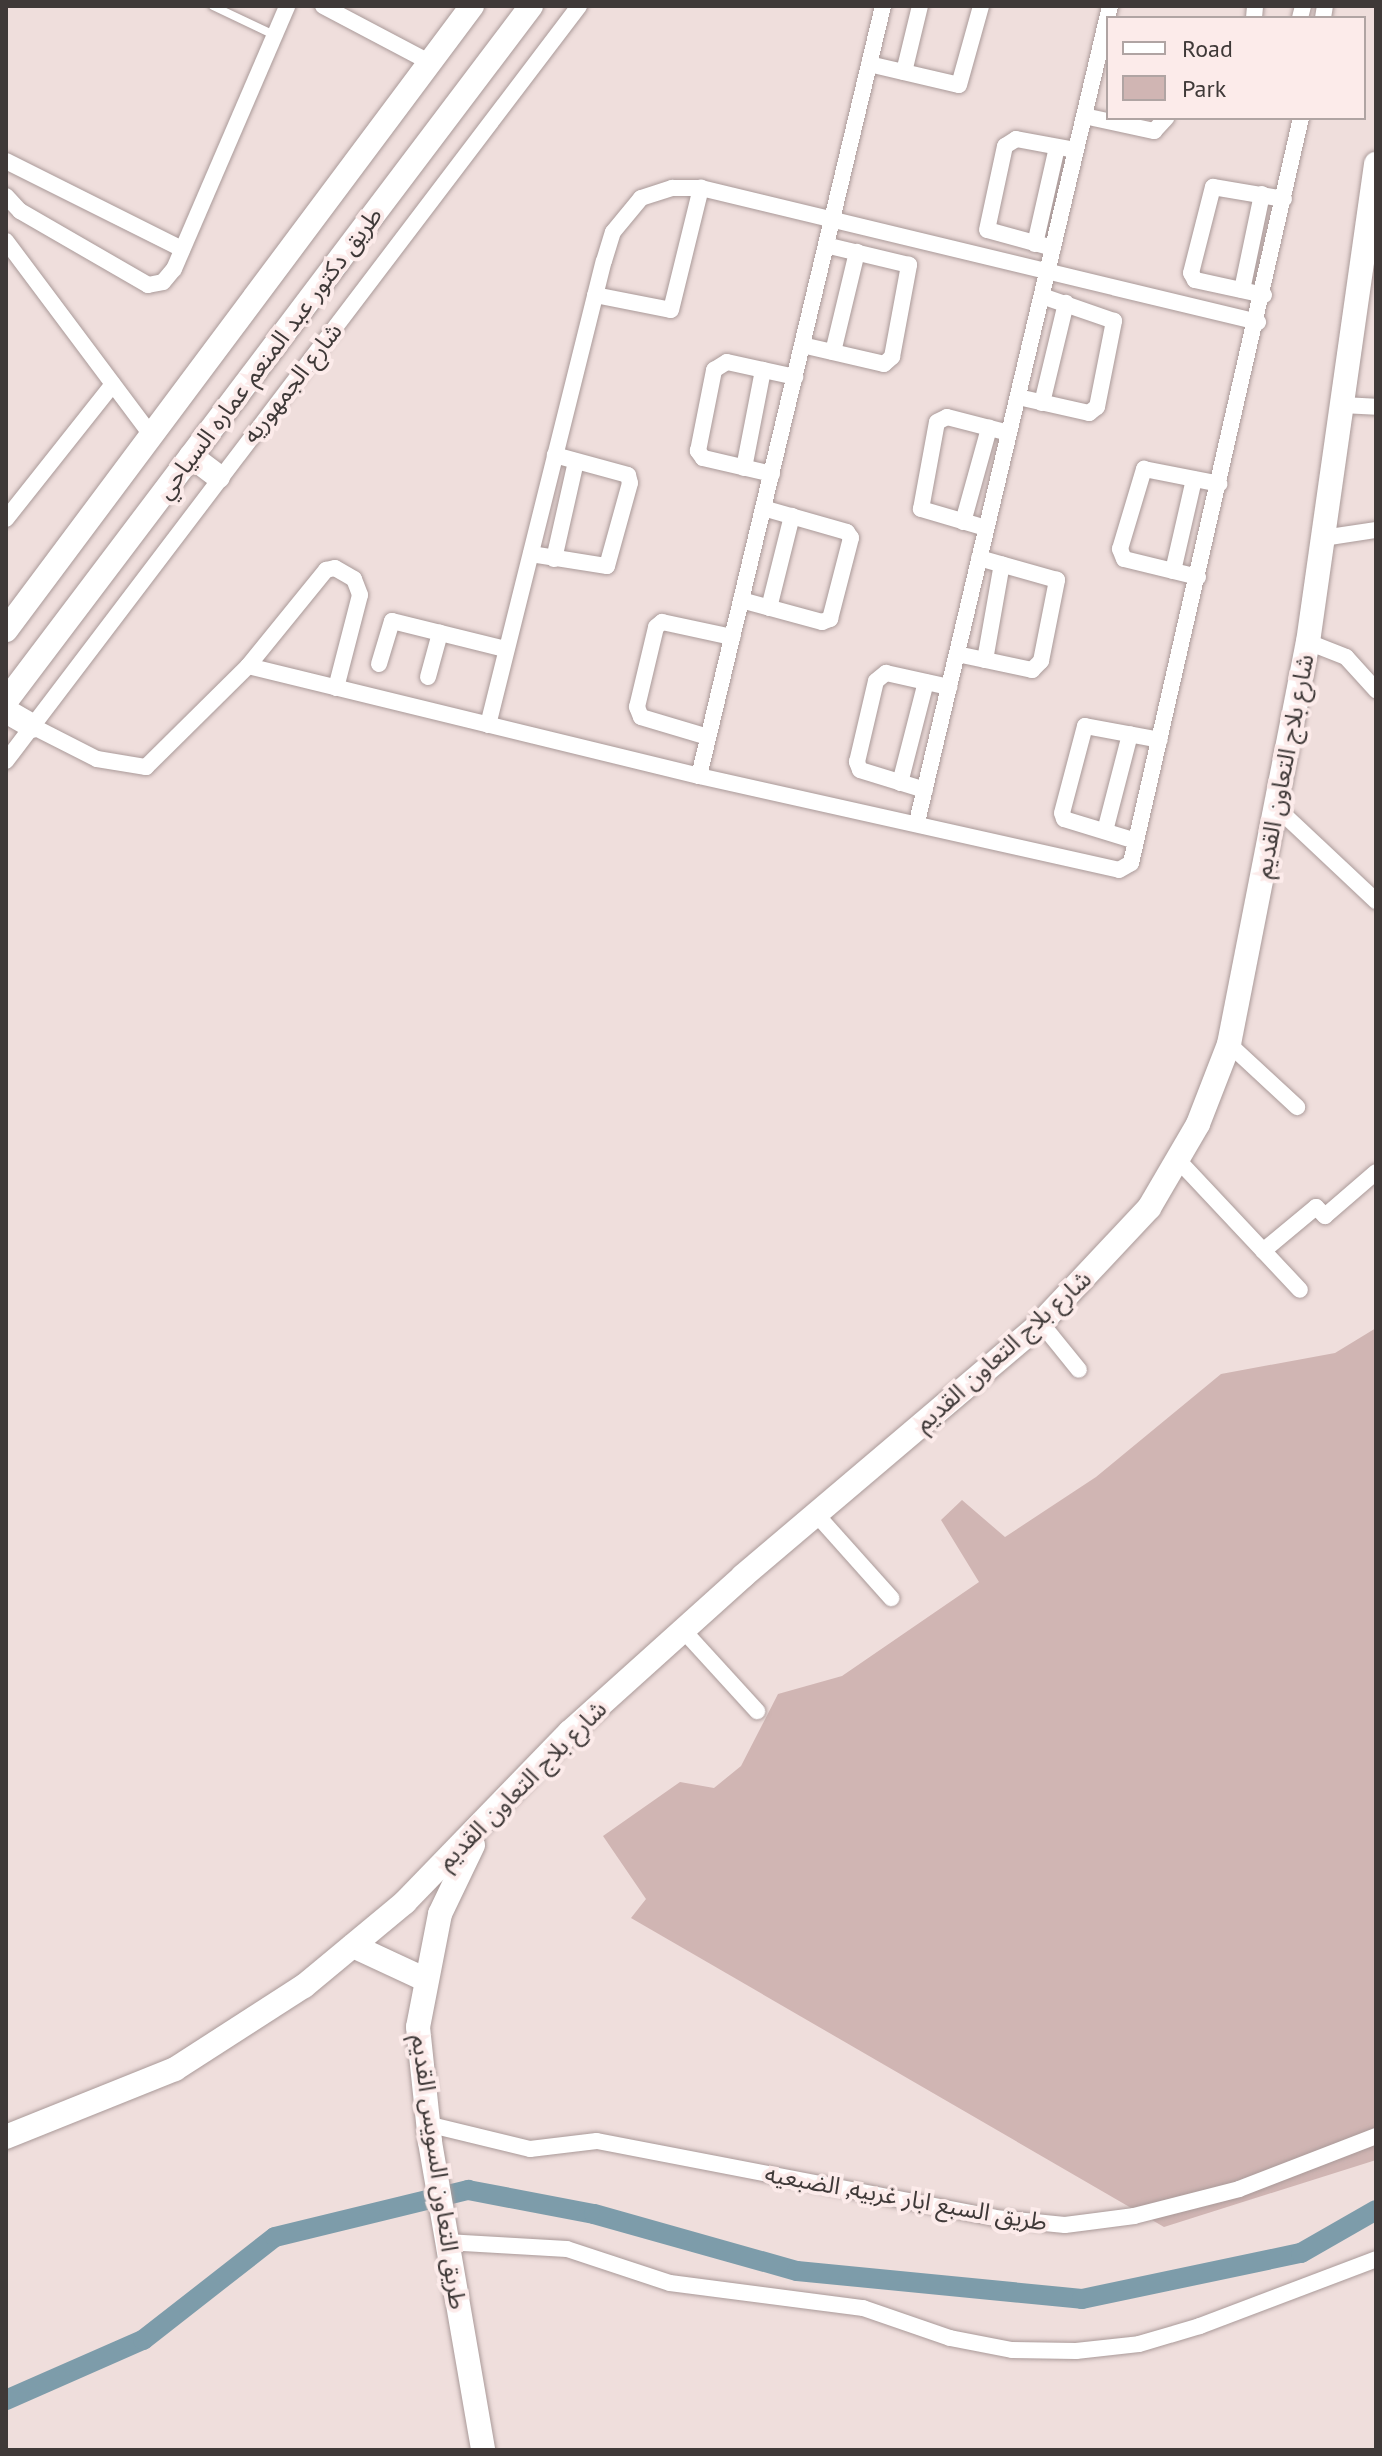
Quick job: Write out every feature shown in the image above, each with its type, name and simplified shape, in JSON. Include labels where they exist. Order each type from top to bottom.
[{"type":"street","points":[[6,196],[20,211],[148,285],[169,276],[287,6]]},
{"type":"street","points":[[323,6],[429,62]]},
{"type":"street","name":"طريق دكتور عبد المنعم عماره السياحي","points":[[6,630],[472,6]]},
{"type":"street","name":"طريق دكتور عبد المنعم عماره السياحي","points":[[6,701],[531,6]]},
{"type":"street","name":"شارع الجمهوريه","points":[[6,761],[218,476],[579,6]]},
{"type":"street","points":[[699,776],[883,6]]},
{"type":"street","points":[[904,72],[920,6]]},
{"type":"street","points":[[869,64],[953,86],[962,83],[981,6]]},
{"type":"street","points":[[917,822],[1106,24]]},
{"type":"street","points":[[1084,116],[1106,119]]},
{"type":"street","points":[[1111,120],[1154,131],[1164,120]]},
{"type":"street","points":[[248,666],[699,776],[917,822],[1119,870],[1131,863],[1258,322],[1301,120]]},
{"type":"street","points":[[1053,248],[987,230],[993,198],[1010,141],[1076,150]]},
{"type":"street","points":[[1035,244],[1057,147]]},
{"type":"street","points":[[6,161],[182,249]]},
{"type":"street","name":"شارع بلاج التعاون القديم","points":[[6,2137],[128,2090],[220,2045],[353,1946],[495,1813],[570,1732],[816,1514],[1041,1323],[1116,1248],[1178,1160],[1229,1044],[1277,808],[1308,642],[1376,164]]},
{"type":"street","points":[[1264,295],[1195,280],[1191,273],[1213,187],[1284,199]]},
{"type":"street","points":[[488,725],[613,232],[624,214],[641,198],[672,188],[701,188],[1258,322]]},
{"type":"street","points":[[595,295],[671,310],[701,188]]},
{"type":"street","points":[[1242,290],[1262,194]]},
{"type":"street","points":[[6,241],[151,435]]},
{"type":"street","points":[[802,345],[884,364],[892,357],[911,272],[903,262],[826,245]]},
{"type":"street","points":[[833,352],[857,252]]},
{"type":"street","points":[[1018,397],[1089,413],[1097,407],[1114,321],[1042,296]]},
{"type":"street","points":[[1042,403],[1066,303]]},
{"type":"street","points":[[772,474],[703,458],[698,442],[718,364],[795,377]]},
{"type":"street","points":[[744,468],[763,370]]},
{"type":"street","points":[[6,519],[113,384]]},
{"type":"street","points":[[1342,405],[1376,407]]},
{"type":"street","points":[[986,528],[921,509],[937,422],[947,417],[1009,433]]},
{"type":"street","points":[[963,522],[989,428]]},
{"type":"street","points":[[531,554],[607,566],[630,483],[628,475],[555,455]]},
{"type":"street","points":[[191,456],[218,476]]},
{"type":"street","points":[[554,559],[576,461]]},
{"type":"street","points":[[1198,577],[1124,559],[1120,549],[1144,469],[1220,484]]},
{"type":"street","points":[[1173,571],[1194,479]]},
{"type":"street","points":[[741,600],[822,622],[832,616],[850,535],[763,508]]},
{"type":"street","points":[[769,608],[792,516]]},
{"type":"street","points":[[1323,538],[1376,530]]},
{"type":"street","points":[[957,654],[1032,670],[1038,666],[1058,585],[1053,577],[979,558]]},
{"type":"street","points":[[985,660],[1002,564]]},
{"type":"street","points":[[6,711],[97,759],[146,767],[248,666],[326,570],[335,568],[354,579],[360,595],[336,688]]},
{"type":"street","points":[[708,737],[641,717],[637,707],[656,627],[662,622],[732,637]]},
{"type":"street","points":[[379,664],[388,623],[505,649]]},
{"type":"street","points":[[428,677],[440,633]]},
{"type":"street","points":[[1308,642],[1346,657],[1375,688]]},
{"type":"street","points":[[925,790],[868,775],[857,762],[876,681],[886,673],[949,687]]},
{"type":"street","points":[[900,783],[926,682]]},
{"type":"street","points":[[1136,841],[1063,818],[1083,728],[1160,740]]},
{"type":"street","points":[[1105,831],[1130,734]]},
{"type":"street","points":[[1277,808],[1376,901]]},
{"type":"street","points":[[1229,1044],[1297,1107]]},
{"type":"street","points":[[1178,1160],[1300,1290]]},
{"type":"street","points":[[1263,1251],[1316,1207],[1325,1216],[1376,1172]]},
{"type":"street","points":[[1041,1323],[1079,1370]]},
{"type":"street","points":[[816,1514],[891,1598]]},
{"type":"street","points":[[683,1630],[757,1711]]},
{"type":"street","name":"طريق التعاون السويس القديم","points":[[483,2450],[429,2133],[418,2027],[424,1979],[455,1879],[495,1813]]},
{"type":"street","points":[[353,1946],[424,1979]]},
{"type":"street","name":"طريق السبع ابار غربيه, الضبعيه","points":[[429,2133],[530,2149],[597,2141],[995,2218],[1065,2225],[1134,2216],[1239,2189],[1376,2136]]},
{"type":"street","points":[[446,2241],[567,2249],[670,2283],[863,2308],[950,2338],[1012,2350],[1076,2351],[1139,2344],[1200,2326],[1376,2259]]},
{"type":"lane","points":[[213,6],[275,35]]},
{"type":"green space","points":[[1376,1328],[1376,2160],[1164,2227],[631,1918],[646,1899],[603,1836],[680,1782],[714,1788],[741,1766],[778,1694],[842,1676],[979,1582],[941,1520],[962,1500],[1005,1537],[1096,1477],[1221,1374],[1335,1353]]},
{"type":"waterway","points":[[6,2400],[143,2340],[275,2237],[468,2190],[594,2214],[797,2271],[1082,2299],[1301,2253],[1376,2210]]}]
